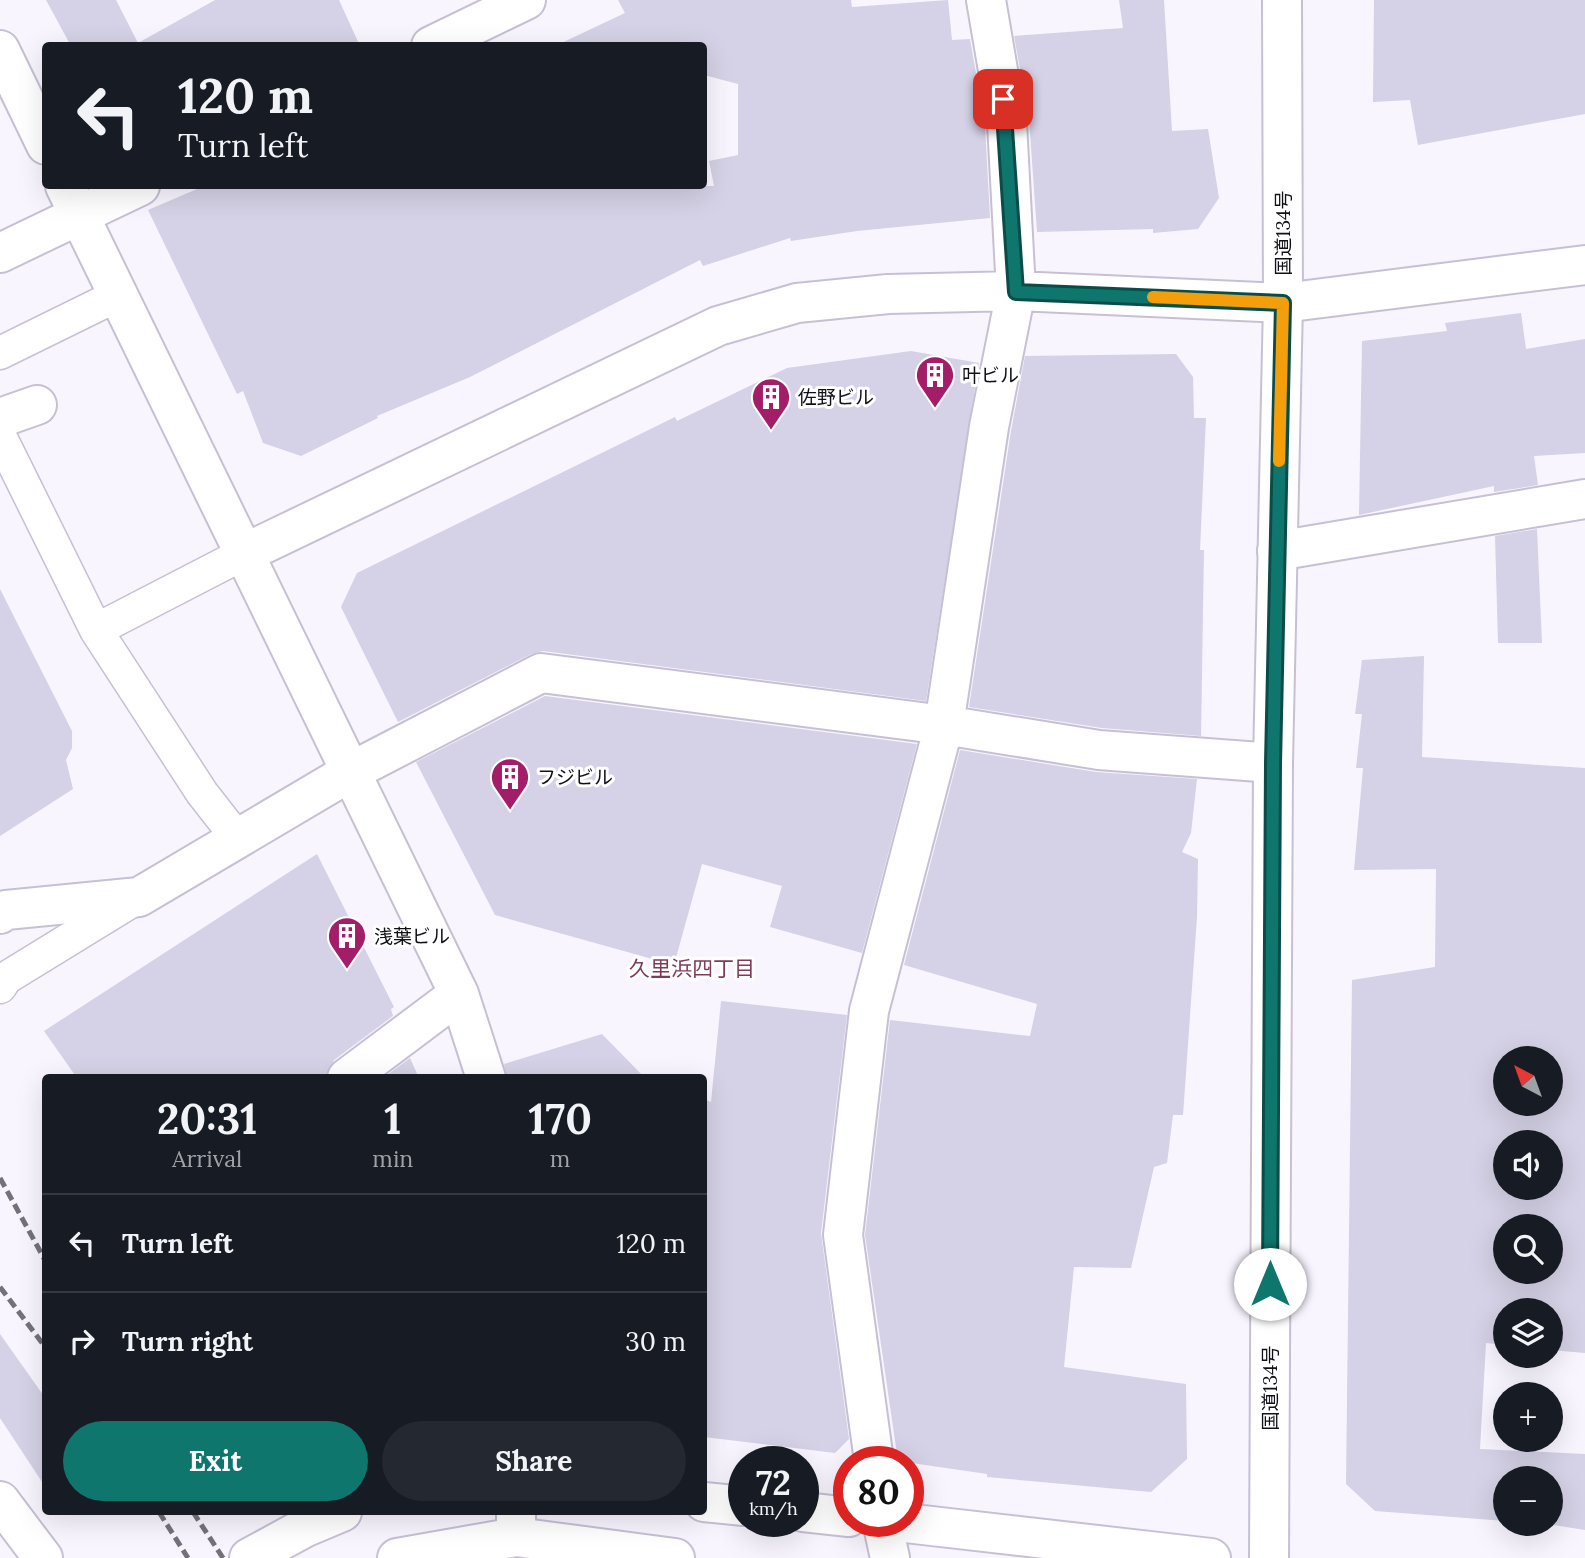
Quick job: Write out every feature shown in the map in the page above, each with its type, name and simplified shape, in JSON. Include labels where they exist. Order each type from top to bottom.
[{"type":"main road","points":[[439,42],[526,0]]},
{"type":"main road","points":[[872,1446],[842,1235],[869,1011],[944,725],[989,427],[1016,292],[1007,123],[986,0]]},
{"type":"main road","name":"国道134号","points":[[1269,1558],[1273,763],[1283,303],[1282,0]]},
{"type":"main road","points":[[0,50],[42,137]]},
{"type":"main road","points":[[0,253],[72,200],[126,189]]},
{"type":"main road","points":[[72,200],[459,994],[485,1074]]},
{"type":"main road","points":[[245,553],[718,326],[797,303],[888,294],[1016,292],[1283,303],[1585,265]]},
{"type":"main road","points":[[0,418],[37,405]]},
{"type":"main road","points":[[1277,551],[1585,499]]},
{"type":"main road","points":[[0,914],[6,910],[139,897],[352,771],[541,673],[944,725],[1099,750],[1273,763]]},
{"type":"main road","points":[[352,1074],[459,994]]},
{"type":"main road","points":[[0,1502],[43,1558]]},
{"type":"main road","points":[[707,1502],[728,1504]]},
{"type":"main road","points":[[249,1558],[336,1515]]},
{"type":"main road","points":[[397,1558],[516,1525],[675,1558]]},
{"type":"main road","points":[[924,1525],[1211,1558]]},
{"type":"main road","points":[[885,1537],[890,1558]]},
{"type":"lane","points":[[0,353],[118,295]]},
{"type":"lane","points":[[0,436],[96,631],[202,793],[238,839]]},
{"type":"lane","points":[[96,631],[245,553]]},
{"type":"lane","points":[[0,987],[6,978],[139,897]]},
{"type":"building","points":[[46,0],[116,0],[137,42],[69,42]]},
{"type":"building","points":[[215,0],[339,0],[358,42],[140,42]]},
{"type":"building","points":[[618,0],[851,0],[852,7],[948,0],[952,40],[970,39],[985,125],[990,218],[857,231],[791,241],[790,238],[703,266],[700,260],[470,377],[377,416],[378,418],[301,456],[263,443],[243,391],[237,394],[148,210],[197,189],[707,189],[707,186],[714,186],[709,161],[738,155],[738,84],[707,76],[707,42],[563,42],[625,13]]},
{"type":"building","points":[[1119,0],[1164,0],[1172,131],[1208,129],[1219,198],[1198,229],[1153,233],[1153,229],[1037,232],[1029,119],[1014,36],[1123,28]]},
{"type":"building","points":[[1374,0],[1585,0],[1585,114],[1418,145],[1410,100],[1373,102]]},
{"type":"building","points":[[1521,313],[1526,349],[1585,339],[1585,453],[1534,456],[1538,485],[1494,492],[1494,486],[1359,515],[1362,341],[1447,331],[1445,323]]},
{"type":"building","points":[[911,351],[979,363],[926,701],[543,651],[531,654],[398,722],[341,607],[357,573],[675,417],[677,421],[787,368]]},
{"type":"building","points":[[1176,354],[1193,377],[1194,418],[1206,418],[1200,550],[1204,550],[1201,736],[1102,728],[969,707],[1025,356]]},
{"type":"building","points":[[1537,529],[1542,643],[1498,643],[1495,536]]},
{"type":"building","points":[[0,589],[72,731],[72,748],[66,760],[73,789],[0,836]]},
{"type":"building","points":[[1424,656],[1422,757],[1585,768],[1585,1353],[1563,1351],[1563,1298],[1493,1298],[1493,1344],[1486,1343],[1480,1449],[1493,1450],[1493,1452],[1585,1454],[1585,1530],[1563,1527],[1563,1466],[1493,1466],[1493,1520],[1375,1511],[1346,1484],[1352,980],[1435,967],[1436,869],[1354,870],[1363,768],[1356,768],[1362,714],[1355,714],[1362,660]]},
{"type":"building","points":[[545,696],[917,744],[862,953],[770,927],[782,886],[702,864],[674,965],[495,915],[416,762]]},
{"type":"building","points":[[960,750],[1096,772],[1197,779],[1191,833],[1182,852],[1198,859],[1197,917],[1183,1115],[1173,1115],[1167,1163],[1154,1167],[1131,1268],[1074,1267],[1064,1367],[1186,1384],[1187,1459],[1151,1492],[987,1477],[987,1474],[924,1465],[924,1446],[896,1446],[865,1235],[890,1020],[1030,1036],[1037,1004],[904,965]]},
{"type":"building","points":[[317,854],[394,1007],[391,1009],[393,1016],[334,1060],[328,1074],[74,1074],[44,1031]]},
{"type":"building","points":[[721,1001],[847,1015],[821,1233],[849,1439],[842,1446],[833,1446],[833,1453],[819,1451],[819,1446],[778,1446],[707,1437],[707,1100],[711,1102]]},
{"type":"building","points":[[602,1034],[641,1074],[506,1074],[504,1064]]},
{"type":"building","points":[[410,1058],[417,1074],[388,1074]]},
{"type":"building","points":[[0,1334],[42,1393],[42,1482],[0,1418]]},
{"type":"railway","points":[[0,1178],[42,1255]]},
{"type":"railway","points":[[0,1287],[42,1343]]},
{"type":"railway","points":[[161,1515],[188,1558]]},
{"type":"railway","points":[[195,1515],[223,1558]]},
{"type":"slow traffic","points":[[1153,297],[1283,303],[1279,461]]},
{"type":"place","name":"叶ビル","points":[[935,409]]},
{"type":"place","name":"佐野ビル","points":[[771,431]]},
{"type":"place","name":"フジビル","points":[[510,811]]},
{"type":"place","name":"浅葉ビル","points":[[347,970]]},
{"type":"district","name":"久里浜四丁目","points":[[692,968]]},
{"type":"route","points":[[1003,99],[1007,123],[1016,292],[1283,303],[1273,763],[1270,1284]]}]
